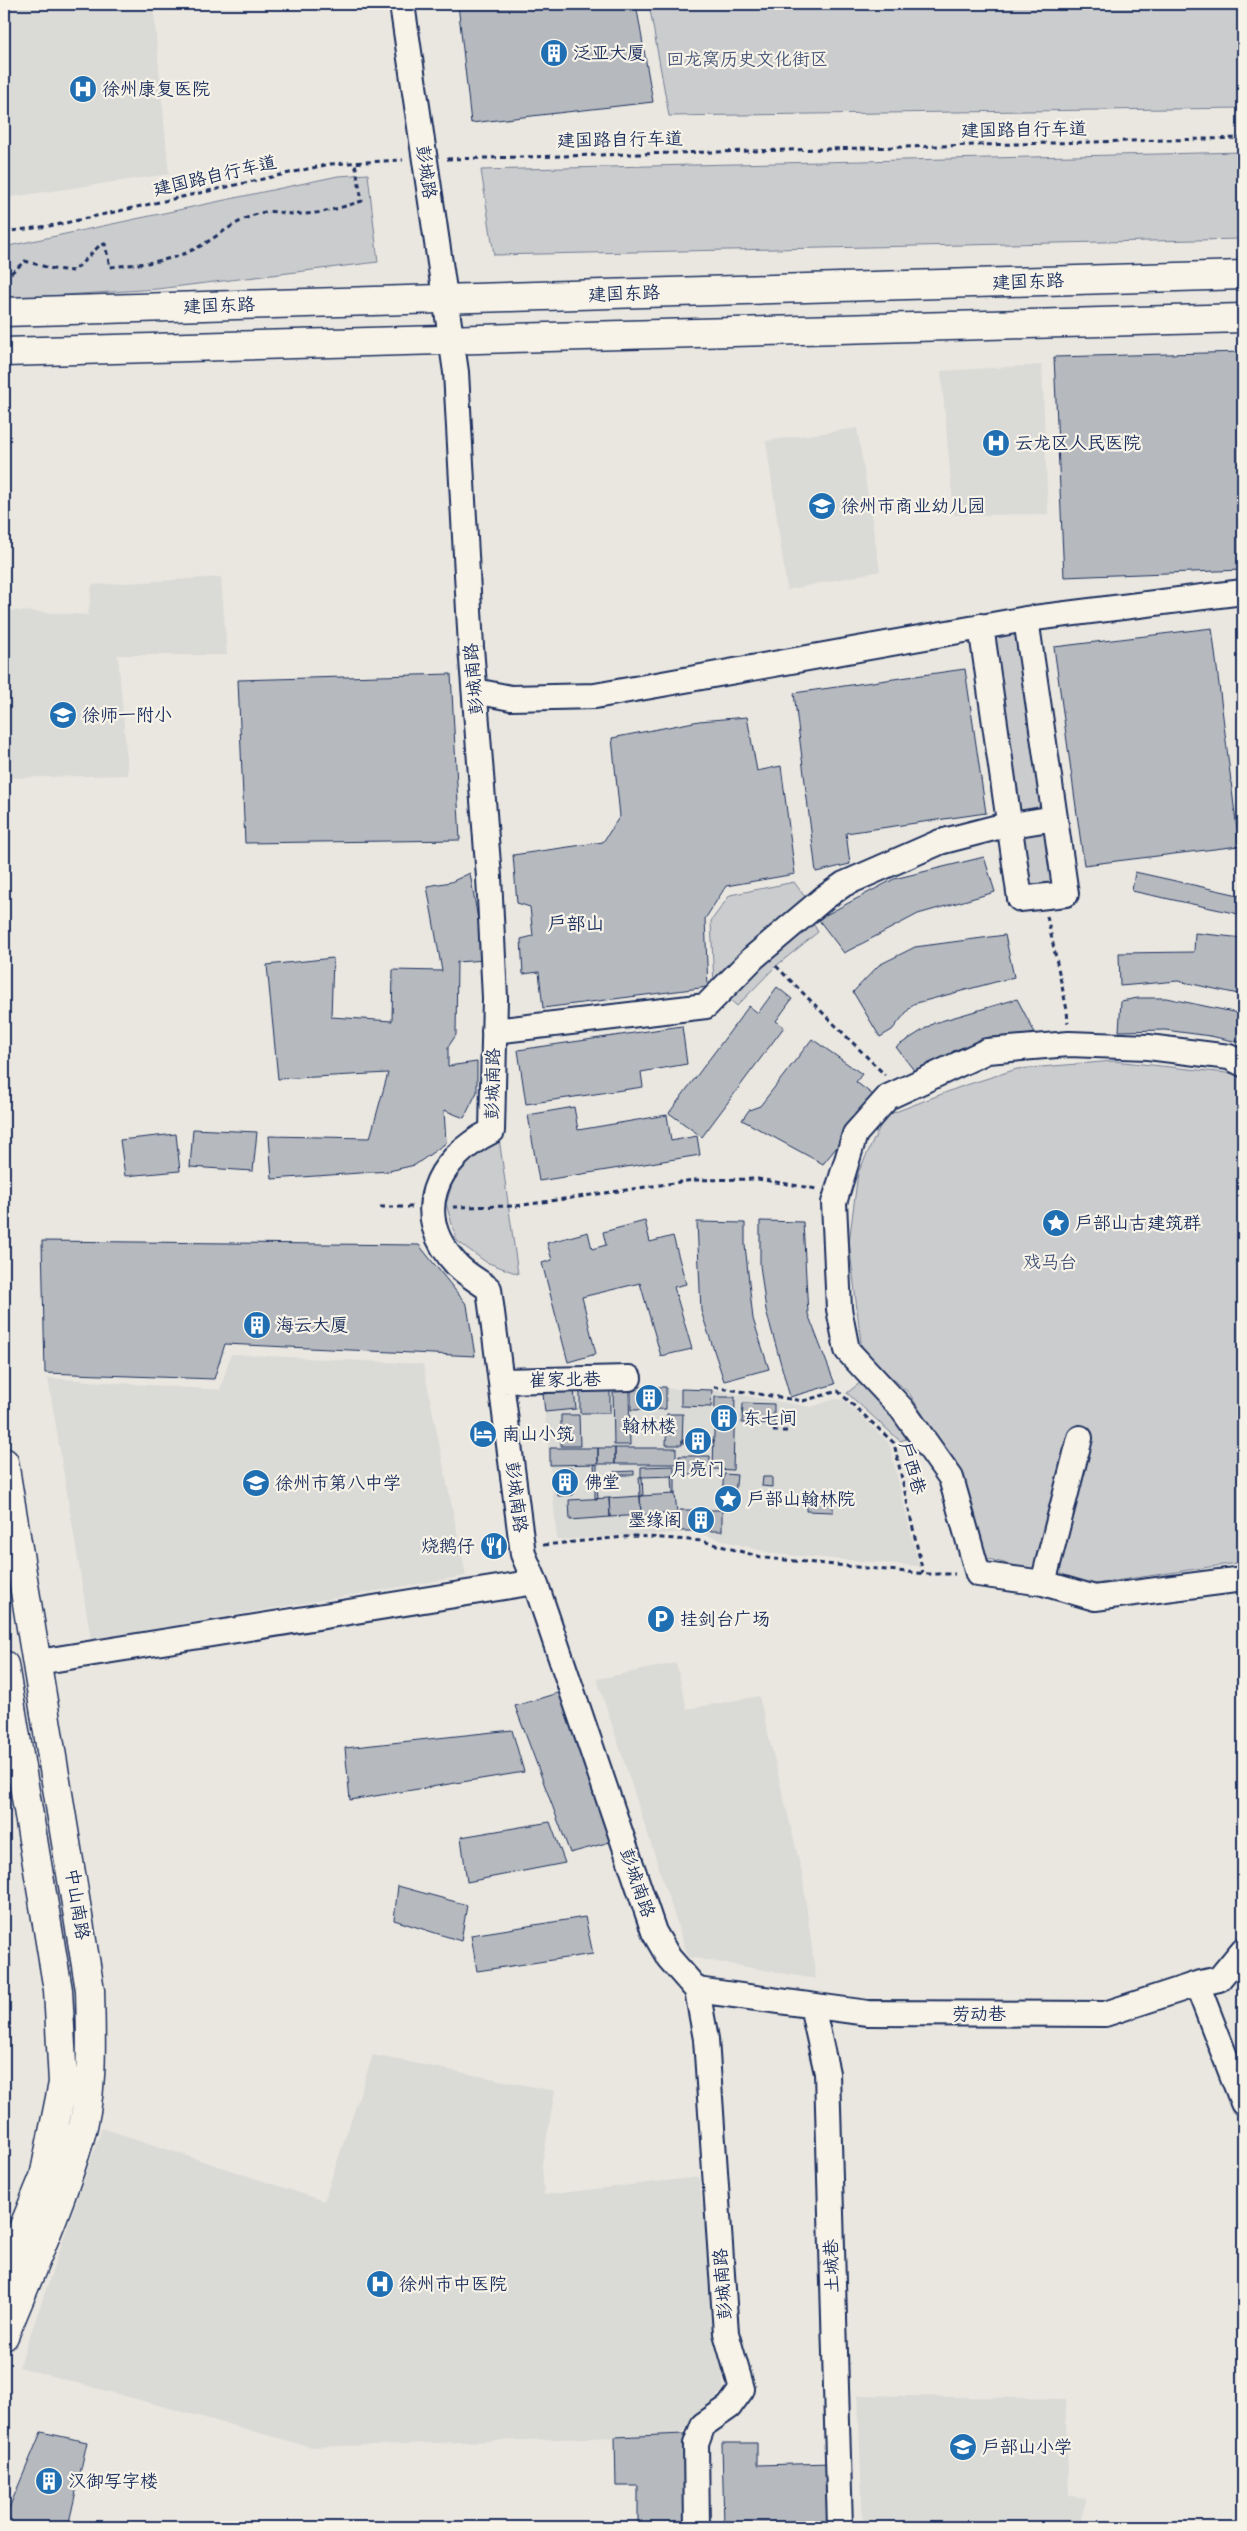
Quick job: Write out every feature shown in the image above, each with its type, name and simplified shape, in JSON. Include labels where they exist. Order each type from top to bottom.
[{"type":"main road","name":"建国东路","points":[[4,312],[1243,275]]},
{"type":"main road","points":[[4,352],[1243,318]]},
{"type":"main road","name":"中山南路","points":[[4,1462],[90,1990],[92,2066],[80,2140],[43,2240],[4,2336]]},
{"type":"main road","name":"中山南路","points":[[4,1665],[58,1990],[63,2083],[44,2177],[4,2275]]},
{"type":"street","name":"彭城路","points":[[402,4],[451,341]]},
{"type":"street","name":"彭城南路","points":[[451,341],[456,372],[475,691],[490,887],[494,1032],[492,1131],[474,1140],[452,1158],[434,1189],[432,1214],[437,1235],[458,1266],[489,1289],[523,1550],[654,1932],[668,1958],[697,1990],[706,2039],[726,2333],[742,2389],[729,2407],[703,2425],[696,2444],[697,2527]]},
{"type":"street","points":[[475,691],[511,698],[595,696],[1026,618],[1243,592]]},
{"type":"street","points":[[981,626],[1020,900],[1066,894],[1026,618]]},
{"type":"street","points":[[494,1032],[706,1006],[754,957],[824,898],[844,884],[940,842],[1009,825],[1055,818]]},
{"type":"street","points":[[1243,1064],[1229,1058],[1148,1047],[1069,1044],[987,1051],[888,1097],[856,1134],[834,1203],[839,1310],[847,1350],[902,1409],[951,1478],[978,1574],[1043,1583],[1095,1598],[1243,1579]]},
{"type":"street","name":"崔家北巷","points":[[501,1381],[629,1378]]},
{"type":"street","points":[[1043,1583],[1080,1438]]},
{"type":"street","points":[[38,1662],[535,1582]]},
{"type":"street","name":"劳动巷","points":[[697,1990],[868,2014],[1105,2014],[1197,1984],[1219,1980],[1243,1950]]},
{"type":"street","points":[[1197,1984],[1243,2103]]},
{"type":"street","name":"土城巷","points":[[812,2006],[826,2073],[840,2527]]},
{"type":"path","name":"建国路自行车道","points":[[4,232],[56,225],[330,164],[424,159],[1243,138]]},
{"type":"path","points":[[4,279],[25,261],[53,269],[74,271],[100,245],[105,244],[110,268],[162,261],[189,252],[238,221],[266,211],[296,214],[326,212],[362,201],[355,163]]},
{"type":"path","points":[[1052,942],[1067,1010]]},
{"type":"path","points":[[776,966],[901,1091]]},
{"type":"path","points":[[380,1207],[516,1206],[694,1180],[758,1179],[838,1192]]},
{"type":"path","name":"户西巷","points":[[714,1388],[803,1401],[838,1391],[894,1443],[923,1573]]},
{"type":"path","points":[[773,1431],[788,1431]]},
{"type":"path","points":[[523,1550],[635,1536],[702,1541],[765,1558],[923,1573],[978,1574]]},
{"type":"shaded area","name":"徐州康复医院","points":[[4,4],[153,4],[169,174],[4,198]]},
{"type":"shaded area","name":"云龙区人民医院","points":[[1042,365],[1048,514],[954,515],[941,371]]},
{"type":"shaded area","name":"徐州市商业幼儿园","points":[[857,428],[880,571],[787,590],[766,441]]},
{"type":"shaded area","name":"徐师一附小","points":[[221,577],[227,655],[118,655],[128,775],[4,778],[4,610],[88,615],[92,585]]},
{"type":"shaded area","name":"徐州市第八中学","points":[[231,1354],[423,1364],[466,1576],[91,1639],[48,1378],[220,1390]]},
{"type":"shaded area","name":"户部山翰林院","points":[[613,1387],[712,1390],[811,1407],[835,1399],[844,1400],[889,1443],[919,1566],[774,1554],[692,1532],[557,1540],[543,1394]]},
{"type":"shaded area","points":[[676,1663],[687,1709],[759,1696],[802,1873],[816,1979],[688,1957],[597,1679]]},
{"type":"shaded area","points":[[4,1910],[13,1970],[4,1971]]},
{"type":"shaded area","name":"徐州市中医院","points":[[373,2055],[555,2091],[542,2164],[544,2195],[699,2177],[724,2389],[680,2435],[311,2447],[19,2367],[102,2128],[324,2201]]},
{"type":"shaded area","name":"户部山小学","points":[[858,2395],[1065,2399],[1069,2495],[1085,2498],[1081,2527],[863,2527]]},
{"type":"green space","name":"回龙窝历史文化街区","points":[[649,4],[1243,4],[1243,108],[669,116]]},
{"type":"green space","points":[[1243,152],[1243,239],[494,255],[481,170]]},
{"type":"green space","points":[[368,174],[378,262],[157,289],[4,299],[4,247],[338,176]]},
{"type":"green space","points":[[1027,628],[1066,894],[1020,899],[982,633]]},
{"type":"green space","points":[[794,882],[816,912],[810,918],[818,932],[776,966],[737,1006],[714,985],[711,921],[730,895]]},
{"type":"green space","name":"戏马台","points":[[1114,1061],[1236,1074],[1243,1082],[1243,1562],[1088,1585],[977,1556],[962,1476],[909,1393],[862,1351],[849,1242],[858,1173],[885,1116],[960,1087],[1017,1069]]},
{"type":"green space","points":[[499,1138],[518,1274],[486,1262],[457,1241],[446,1204],[457,1167]]},
{"type":"green space","points":[[866,1378],[915,1436],[900,1441],[847,1393]]},
{"type":"building","name":"泛亚大厦","points":[[458,4],[636,4],[653,102],[471,123]]},
{"type":"building","points":[[1243,352],[1243,570],[1064,577],[1054,357]]},
{"type":"building","points":[[1212,628],[1239,846],[1084,865],[1054,647]]},
{"type":"building","points":[[1241,642],[1243,642],[1243,669]]},
{"type":"building","points":[[965,669],[986,813],[846,833],[850,864],[816,872],[794,693]]},
{"type":"building","points":[[451,674],[460,840],[245,843],[238,680]]},
{"type":"building","points":[[747,717],[757,771],[781,766],[795,874],[726,886],[705,919],[708,987],[543,1008],[539,972],[523,974],[521,939],[533,936],[530,907],[517,903],[513,855],[603,842],[620,816],[612,738],[699,721]]},
{"type":"building","points":[[984,857],[995,892],[918,914],[844,953],[818,919],[894,879]]},
{"type":"building","points":[[1135,872],[1243,896],[1243,915],[1132,891]]},
{"type":"building","points":[[470,873],[485,960],[457,962],[456,1035],[448,1047],[448,1066],[477,1062],[477,1092],[464,1118],[444,1110],[446,1143],[415,1165],[389,1171],[272,1179],[269,1136],[370,1138],[388,1073],[278,1079],[267,965],[333,958],[331,1017],[392,1021],[393,970],[442,971],[427,886],[451,882]]},
{"type":"building","points":[[1195,933],[1243,938],[1243,995],[1178,981],[1120,986],[1119,953],[1194,952]]},
{"type":"building","points":[[1005,935],[1014,977],[913,1004],[892,1030],[880,1037],[853,992],[879,965],[915,947]]},
{"type":"building","points":[[777,987],[792,999],[776,1021],[784,1027],[702,1137],[669,1113],[749,1006],[758,1013]]},
{"type":"building","points":[[1138,998],[1166,998],[1238,1013],[1243,1016],[1243,1043],[1165,1030],[1119,1031],[1121,1001]]},
{"type":"building","points":[[1017,999],[1035,1033],[1015,1038],[990,1037],[953,1051],[922,1081],[896,1047],[934,1023]]},
{"type":"building","points":[[682,1026],[687,1064],[641,1072],[643,1087],[526,1104],[518,1050]]},
{"type":"building","points":[[812,1039],[862,1074],[856,1082],[877,1098],[823,1164],[742,1120],[749,1110],[760,1106]]},
{"type":"building","points":[[574,1107],[578,1130],[667,1115],[671,1141],[697,1136],[700,1155],[539,1181],[528,1115]]},
{"type":"building","points":[[193,1129],[257,1132],[253,1171],[190,1167]]},
{"type":"building","points":[[176,1134],[180,1171],[125,1176],[120,1140]]},
{"type":"building","points":[[645,1221],[650,1242],[673,1236],[686,1284],[674,1287],[692,1349],[661,1356],[640,1283],[582,1297],[596,1354],[568,1362],[542,1263],[552,1260],[547,1243],[588,1232],[592,1249],[606,1245],[603,1232]]},
{"type":"building","points":[[760,1221],[803,1222],[808,1314],[835,1384],[790,1397],[766,1310],[760,1265]]},
{"type":"building","points":[[697,1222],[745,1223],[745,1245],[753,1319],[769,1369],[724,1381],[701,1311]]},
{"type":"building","name":"海云大厦","points":[[42,1241],[419,1245],[467,1305],[475,1356],[225,1344],[214,1379],[45,1373]]},
{"type":"building","points":[[613,1387],[629,1387],[630,1445],[614,1445]]},
{"type":"building","name":"翰林楼","points":[[631,1387],[666,1387],[666,1409],[631,1410]]},
{"type":"building","points":[[681,1389],[712,1390],[711,1407],[681,1406]]},
{"type":"building","points":[[610,1390],[610,1413],[580,1413],[580,1391]]},
{"type":"building","points":[[574,1391],[576,1409],[545,1412],[543,1394]]},
{"type":"building","name":"东七间","points":[[715,1397],[735,1397],[733,1470],[713,1469]]},
{"type":"building","points":[[743,1403],[774,1404],[774,1424],[742,1423]]},
{"type":"building","points":[[667,1414],[683,1414],[682,1445],[666,1445]]},
{"type":"building","points":[[561,1415],[579,1415],[580,1446],[561,1446]]},
{"type":"building","name":"月亮门","points":[[682,1440],[714,1440],[714,1442],[682,1443]]},
{"type":"building","points":[[550,1448],[598,1448],[598,1464],[550,1465]]},
{"type":"building","points":[[598,1448],[615,1448],[615,1464],[598,1464]]},
{"type":"building","points":[[615,1448],[676,1448],[676,1464],[615,1464]]},
{"type":"building","points":[[679,1456],[710,1456],[710,1474],[679,1474]]},
{"type":"building","points":[[594,1464],[597,1465],[597,1477],[595,1477]]},
{"type":"building","points":[[674,1466],[674,1476],[641,1477],[641,1467]]},
{"type":"building","name":"佛堂","points":[[572,1468],[573,1495],[558,1496],[557,1469]]},
{"type":"building","points":[[634,1471],[634,1475],[613,1475],[613,1472]]},
{"type":"building","points":[[724,1474],[737,1475],[734,1504],[721,1502]]},
{"type":"building","points":[[672,1476],[675,1476],[675,1494],[673,1494]]},
{"type":"building","points":[[639,1477],[642,1477],[643,1496],[640,1496]]},
{"type":"building","points":[[763,1477],[772,1477],[772,1487],[762,1486]]},
{"type":"building","points":[[596,1478],[600,1482],[596,1486],[592,1482]]},
{"type":"building","points":[[597,1487],[598,1499],[595,1499],[595,1488]]},
{"type":"building","points":[[675,1494],[677,1513],[641,1515],[640,1496]]},
{"type":"building","points":[[807,1494],[833,1495],[833,1512],[806,1511]]},
{"type":"building","points":[[640,1496],[641,1515],[610,1517],[609,1498]]},
{"type":"building","points":[[609,1498],[610,1517],[570,1520],[569,1500]]},
{"type":"building","name":"墨缘阁","points":[[679,1510],[722,1510],[722,1531],[679,1531]]},
{"type":"building","points":[[561,1692],[610,1842],[570,1853],[515,1706]]},
{"type":"building","points":[[512,1730],[524,1772],[350,1800],[345,1748]]},
{"type":"building","points":[[550,1822],[565,1863],[467,1882],[461,1837]]},
{"type":"building","points":[[398,1886],[467,1905],[461,1941],[394,1920]]},
{"type":"building","points":[[585,1917],[593,1954],[477,1971],[471,1935]]},
{"type":"building","name":"汉御写字楼","points":[[41,2432],[87,2442],[68,2527],[4,2527],[4,2520]]},
{"type":"building","points":[[707,2433],[709,2527],[638,2527],[638,2486],[616,2486],[615,2437]]},
{"type":"building","points":[[722,2443],[757,2443],[757,2465],[832,2463],[833,2527],[724,2527]]},
{"type":"place","name":"泛亚大厦","points":[[554,53]]},
{"type":"place","name":"徐州康复医院","points":[[83,89]]},
{"type":"place","name":"云龙区人民医院","points":[[996,443]]},
{"type":"place","name":"徐州市商业幼儿园","points":[[822,506]]},
{"type":"place","name":"徐师一附小","points":[[63,715]]},
{"type":"place","name":"户部山古建筑群","points":[[1056,1223]]},
{"type":"place","name":"海云大厦","points":[[257,1325]]},
{"type":"place","name":"翰林楼","points":[[649,1398]]},
{"type":"place","name":"东七间","points":[[724,1418]]},
{"type":"place","name":"南山小筑","points":[[483,1434]]},
{"type":"place","name":"月亮门","points":[[698,1441]]},
{"type":"place","name":"佛堂","points":[[565,1482]]},
{"type":"place","name":"徐州市第八中学","points":[[256,1483]]},
{"type":"place","name":"户部山翰林院","points":[[728,1499]]},
{"type":"place","name":"墨缘阁","points":[[701,1520]]},
{"type":"place","name":"烧鹅仔","points":[[494,1546]]},
{"type":"place","name":"挂剑台广场","points":[[661,1619]]},
{"type":"place","name":"徐州市中医院","points":[[380,2284]]},
{"type":"place","name":"户部山小学","points":[[963,2447]]},
{"type":"place","name":"汉御写字楼","points":[[49,2481]]},
{"type":"district","name":"户部山","points":[[576,924]]}]
